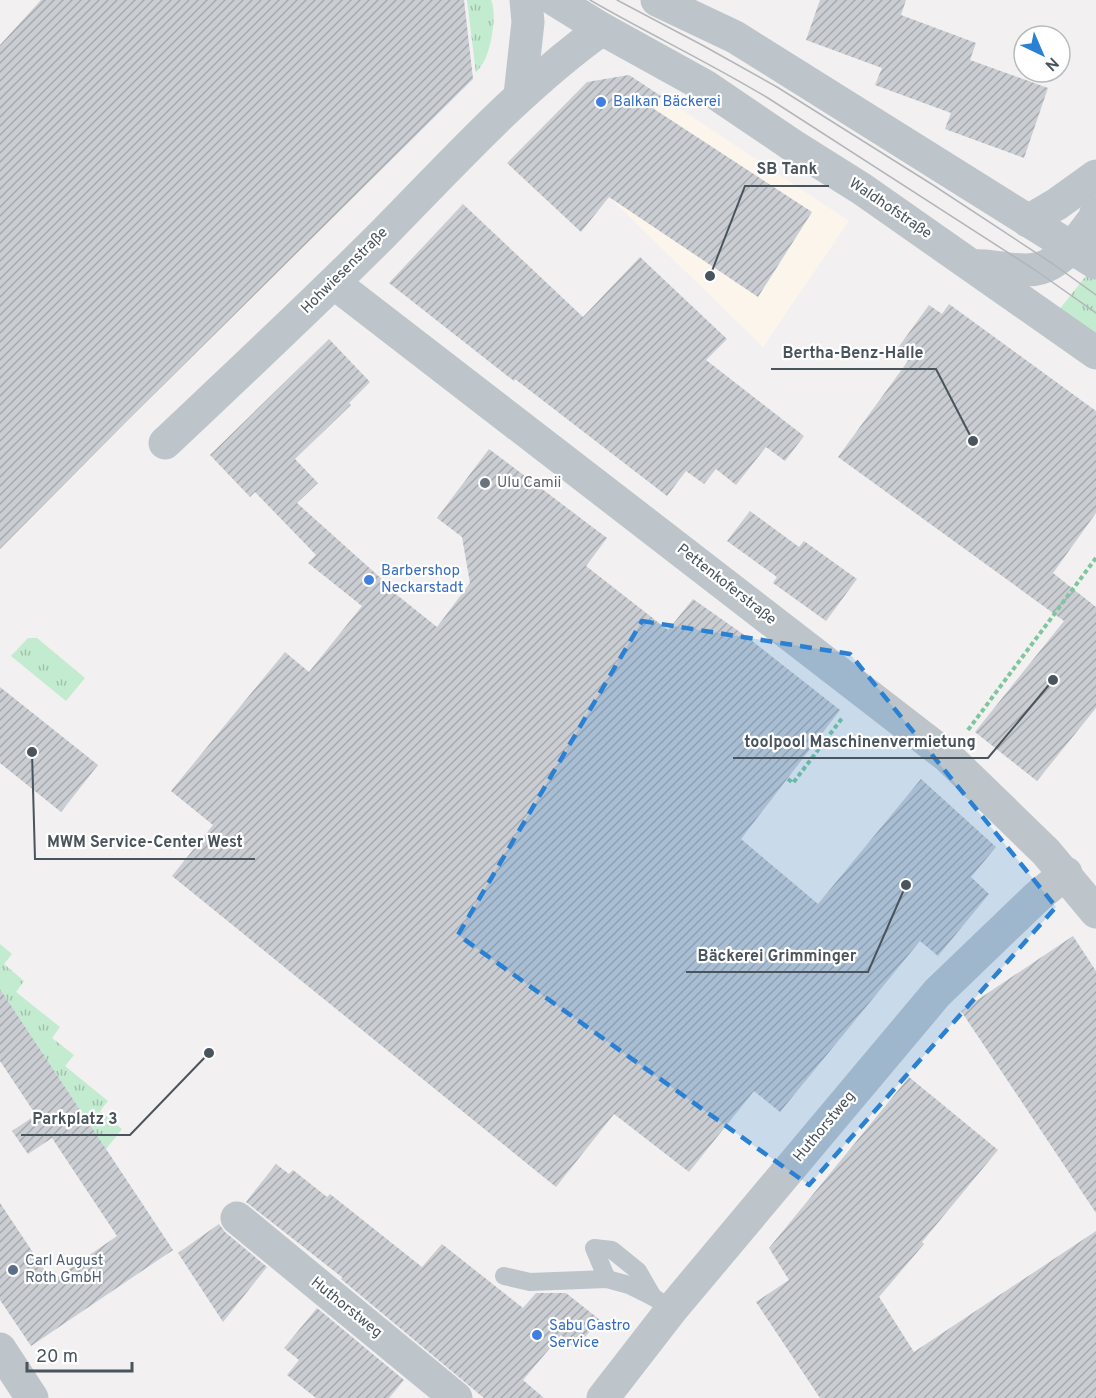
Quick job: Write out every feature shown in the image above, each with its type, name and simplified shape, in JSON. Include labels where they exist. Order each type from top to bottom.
[{"type":"street","points":[[520,95],[528,22],[526,0]]},
{"type":"street","name":"Waldhofstraße","points":[[555,0],[705,86],[862,189],[1096,353]]},
{"type":"street","points":[[658,0],[735,37],[1084,256]]},
{"type":"street","name":"Hohwiesenstraße","points":[[165,443],[334,283],[520,95],[578,46],[602,29]]},
{"type":"street","points":[[1028,221],[1057,204],[1096,176]]},
{"type":"street","points":[[1084,256],[1096,213]]},
{"type":"street","points":[[973,266],[1035,270],[1084,256]]},
{"type":"street","name":"Pettenkoferstraße","points":[[334,283],[947,756],[1046,852],[1096,912]]},
{"type":"street","name":"Huthorstweg","points":[[603,1398],[662,1303],[937,993],[1065,873]]},
{"type":"street","name":"Huthorstweg","points":[[237,1218],[456,1398]]},
{"type":"street","points":[[0,1349],[32,1398]]},
{"type":"lane","points":[[608,1279],[594,1248],[612,1250],[638,1271],[662,1303]]},
{"type":"lane","points":[[504,1276],[530,1281],[608,1279],[629,1285],[662,1303]]},
{"type":"path","points":[[947,756],[972,726],[1096,558]]},
{"type":"path","points":[[788,779],[793,783],[846,714]]},
{"type":"highlighted area","points":[[642,621],[850,654],[1056,907],[809,1185],[458,935]]},
{"type":"shaded area","points":[[661,96],[849,221],[763,347],[605,193]]},
{"type":"green space","points":[[467,0],[491,0],[493,6],[494,20],[490,44],[485,59],[476,73]]},
{"type":"green space","points":[[1089,272],[1096,277],[1096,344],[1055,315]]},
{"type":"green space","points":[[28,638],[37,638],[85,678],[66,701],[11,656]]},
{"type":"green space","points":[[0,944],[12,954],[4,964],[24,981],[16,992],[60,1027],[52,1038],[74,1055],[65,1066],[108,1101],[100,1111],[122,1129],[106,1149],[0,989]]},
{"type":"building","points":[[41,0],[464,0],[473,79],[0,549],[0,45]]},
{"type":"building","points":[[820,0],[906,0],[901,15],[976,43],[970,60],[1012,75],[1012,84],[1037,84],[1048,88],[1024,158],[945,129],[951,113],[875,85],[882,68],[806,40]]},
{"type":"building","points":[[629,75],[661,96],[654,109],[812,212],[758,297],[609,197],[581,232],[507,163],[587,82]]},
{"type":"building","points":[[463,204],[583,317],[640,257],[727,339],[706,360],[804,436],[785,461],[766,447],[736,485],[716,469],[704,484],[686,471],[667,496],[389,283]]},
{"type":"building","points":[[949,304],[1096,411],[1096,513],[1053,573],[1096,607],[1096,708],[1037,781],[975,732],[1064,621],[838,457],[908,361],[895,352],[929,305],[942,314]]},
{"type":"building","points":[[329,339],[370,382],[349,403],[351,405],[295,459],[318,483],[297,503],[384,581],[382,583],[437,627],[470,583],[462,537],[437,518],[489,449],[607,538],[586,566],[668,630],[693,599],[747,637],[840,710],[741,839],[818,904],[921,779],[996,847],[971,877],[989,894],[938,956],[920,941],[780,1112],[754,1091],[689,1172],[614,1114],[556,1187],[172,876],[213,825],[171,791],[285,652],[309,672],[362,606],[308,563],[316,555],[255,492],[250,497],[210,455]]},
{"type":"building","points":[[750,511],[799,547],[804,541],[857,579],[826,621],[773,583],[777,577],[727,541]]},
{"type":"building","points":[[0,687],[98,765],[61,812],[0,763]]},
{"type":"building","points":[[1073,936],[1096,971],[1096,1213],[961,1011]]},
{"type":"building","points":[[0,989],[173,1250],[31,1346],[0,1300],[0,1203],[52,1281],[117,1236],[52,1138],[28,1154],[12,1131],[36,1115],[0,1061]]},
{"type":"building","points":[[909,1077],[998,1150],[879,1297],[914,1352],[1096,1231],[1096,1398],[820,1398],[756,1302],[789,1280],[769,1248]]},
{"type":"building","points":[[276,1164],[289,1174],[293,1170],[327,1197],[330,1194],[422,1267],[442,1244],[523,1308],[536,1293],[566,1293],[600,1320],[575,1348],[561,1335],[523,1380],[544,1398],[484,1398],[341,1279],[343,1278],[246,1202]]},
{"type":"building","points":[[219,1224],[225,1232],[267,1267],[223,1322],[178,1253]]},
{"type":"building","points":[[317,1308],[404,1380],[389,1398],[316,1398],[287,1375],[299,1360],[284,1348]]},
{"type":"tram line","points":[[590,0],[768,98],[1035,270],[1096,313]]},
{"type":"tram line","points":[[617,0],[777,87],[933,185],[1096,295]]},
{"type":"place","name":"Balkan Bäckerei","points":[[601,102]]},
{"type":"place","name":"SB Tank","points":[[710,276]]},
{"type":"place","name":"Bertha-Benz-Halle","points":[[973,441]]},
{"type":"place","name":"Ulu Camii","points":[[485,483]]},
{"type":"place","name":"Barbershop Neckarstadt","points":[[369,580]]},
{"type":"place","name":"toolpool Maschinenvermietung","points":[[1053,680]]},
{"type":"place","name":"MWM Service-Center West","points":[[32,752]]},
{"type":"place","name":"Bäckerei Grimminger","points":[[906,885]]},
{"type":"place","name":"Parkplatz 3","points":[[209,1053]]},
{"type":"place","name":"Carl August Roth GmbH","points":[[13,1270]]},
{"type":"place","name":"Sabu Gastro Service","points":[[537,1335]]}]
